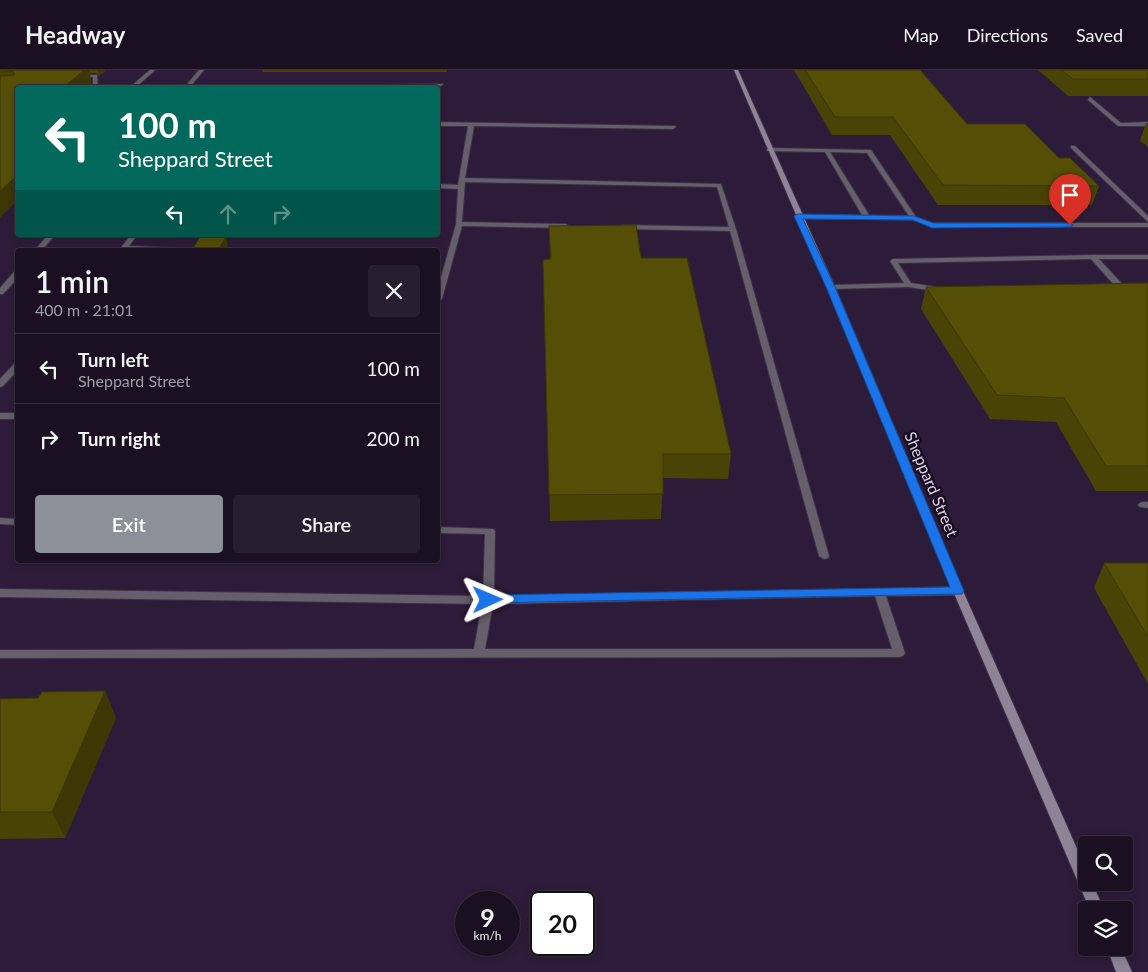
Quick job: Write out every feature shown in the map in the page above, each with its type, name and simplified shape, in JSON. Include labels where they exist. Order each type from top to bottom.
[{"type":"street","points":[[134,85],[152,70]]},
{"type":"street","points":[[189,85],[202,70]]},
{"type":"street","name":"Sheppard Street","points":[[736,70],[769,150],[831,287],[958,591],[1093,901]]},
{"type":"street","points":[[76,76],[95,76],[96,85],[76,82]]},
{"type":"street","points":[[1090,99],[1120,125],[1148,124]]},
{"type":"street","points":[[440,124],[673,127]]},
{"type":"street","points":[[440,281],[460,224],[462,184],[471,125]]},
{"type":"street","points":[[1073,147],[1148,220]]},
{"type":"street","points":[[769,150],[869,151],[914,218]]},
{"type":"street","points":[[826,150],[866,216]]},
{"type":"street","points":[[440,186],[462,184],[718,185],[733,229],[824,556]]},
{"type":"street","points":[[798,216],[914,218],[932,225],[1148,224]]},
{"type":"street","points":[[460,224],[576,226]]},
{"type":"street","points":[[616,227],[733,229]]},
{"type":"street","points":[[40,248],[50,237]]},
{"type":"street","points":[[123,248],[132,237]]},
{"type":"street","points":[[908,285],[893,261],[1148,257]]},
{"type":"street","points":[[1094,258],[1121,288],[1102,288]]},
{"type":"street","points":[[0,292],[15,276]]},
{"type":"street","points":[[831,287],[908,285],[930,290],[949,290]]},
{"type":"street","points":[[0,384],[15,368]]},
{"type":"street","points":[[0,416],[15,416]]},
{"type":"street","points":[[0,521],[15,522]]},
{"type":"street","points":[[440,530],[490,532],[488,600],[479,653]]},
{"type":"street","points":[[0,593],[488,600],[880,594],[958,591]]},
{"type":"street","points":[[0,654],[899,653],[880,594]]},
{"type":"street","points":[[1117,956],[1124,972]]},
{"type":"shaded area","points":[[0,70],[1148,70],[1148,972],[0,972]]},
{"type":"building","points":[[0,70],[84,70],[66,85],[15,85],[15,178],[0,191],[0,76],[15,75],[13,71],[0,72]]},
{"type":"building","points":[[805,70],[920,70],[967,124],[1025,124],[1059,158],[1070,158],[1099,186],[943,185],[893,117],[835,117]]},
{"type":"building","points":[[1061,70],[1148,70],[1148,79],[1073,79]]},
{"type":"building","points":[[636,225],[641,258],[687,258],[731,454],[663,454],[663,494],[549,495],[543,260],[551,259],[549,226]]},
{"type":"building","points":[[200,237],[226,237],[219,248],[193,248]]},
{"type":"building","points":[[1148,283],[1148,466],[1106,466],[1064,398],[997,395],[926,287]]},
{"type":"building","points":[[1104,563],[1148,563],[1148,637]]},
{"type":"building","points":[[105,691],[52,812],[0,812],[0,699],[38,698],[42,692]]},
{"type":"route","points":[[488,600],[880,594],[958,591],[831,287],[798,216],[914,218],[932,225],[1070,225]]}]
